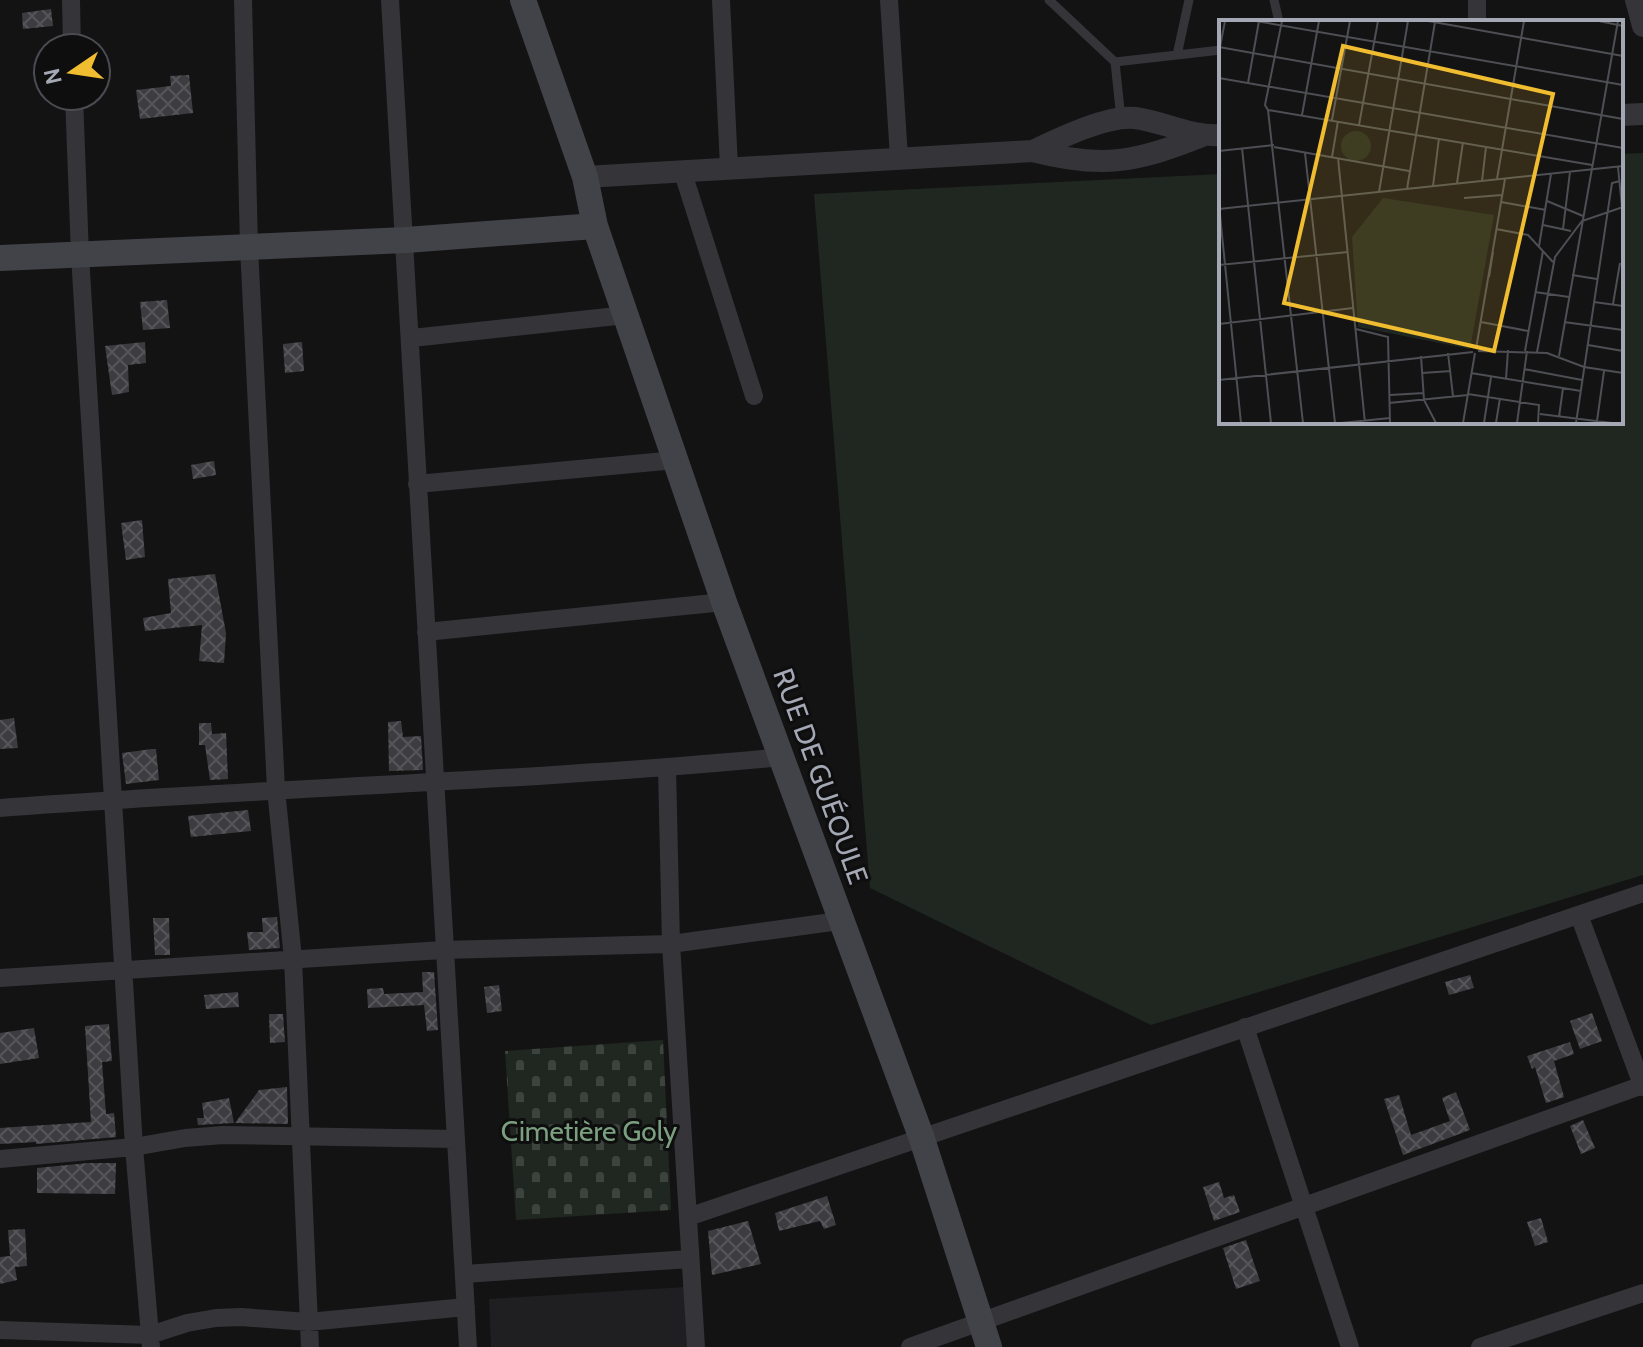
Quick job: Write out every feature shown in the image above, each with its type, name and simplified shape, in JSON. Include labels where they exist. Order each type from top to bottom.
[{"type":"main road","name":"RUE DE GUÉOULE","points":[[523,0],[585,177],[595,226],[724,602],[839,921],[921,1136],[989,1347]]},
{"type":"main road","points":[[0,258],[406,240],[595,226]]},
{"type":"street","points":[[71,0],[72,32]]},
{"type":"street","points":[[243,0],[249,247],[276,789],[293,959],[310,1347]]},
{"type":"street","points":[[390,0],[412,338],[417,484],[468,1347]]},
{"type":"street","points":[[721,0],[729,167]]},
{"type":"street","points":[[889,0],[899,158]]},
{"type":"street","points":[[1636,0],[1643,26]]},
{"type":"street","points":[[75,112],[80,255],[134,1147],[151,1341]]},
{"type":"street","points":[[1623,115],[1643,114]]},
{"type":"street","points":[[1033,151],[1079,132],[1132,118],[1212,136]]},
{"type":"street","points":[[585,177],[1033,151],[1069,160],[1113,162],[1212,136]]},
{"type":"street","points":[[683,173],[754,396]]},
{"type":"street","points":[[412,338],[626,315]]},
{"type":"street","points":[[417,484],[676,460]]},
{"type":"street","points":[[426,632],[724,602]]},
{"type":"street","points":[[0,808],[276,789],[435,783],[667,768],[782,757]]},
{"type":"street","points":[[667,768],[671,944],[696,1347]]},
{"type":"street","points":[[688,1217],[1643,893]]},
{"type":"street","points":[[910,1347],[1643,1085],[1579,915]]},
{"type":"street","points":[[0,978],[443,950],[671,944],[839,921]]},
{"type":"street","points":[[1245,1027],[1350,1347]]},
{"type":"street","points":[[0,1159],[134,1147],[223,1135],[456,1139]]},
{"type":"street","points":[[464,1274],[690,1259]]},
{"type":"street","points":[[1480,1347],[1643,1293]]},
{"type":"street","points":[[0,1330],[151,1341],[187,1323],[216,1318],[308,1322],[466,1307]]},
{"type":"lane","points":[[1049,0],[1115,62],[1121,119]]},
{"type":"lane","points":[[1177,55],[1189,0]]},
{"type":"lane","points":[[1274,0],[1279,20]]},
{"type":"lane","points":[[1115,62],[1219,50]]},
{"type":"shaded area","points":[[686,1287],[691,1347],[491,1347],[489,1299]]},
{"type":"green space","points":[[1643,153],[1643,875],[1151,1025],[870,888],[814,194],[1219,174],[1219,424],[1623,424],[1623,154]]},
{"type":"green space","name":"Cimetière Goly","points":[[663,1040],[671,1210],[516,1220],[505,1051]]},
{"type":"building","points":[[51,9],[53,26],[23,29],[22,13]]},
{"type":"building","points":[[189,75],[193,113],[140,119],[136,90],[171,86],[170,76]]},
{"type":"building","points":[[167,300],[170,328],[143,330],[140,302]]},
{"type":"building","points":[[145,342],[146,363],[128,365],[129,392],[112,395],[105,346]]},
{"type":"building","points":[[302,342],[304,371],[285,373],[283,344]]},
{"type":"building","points":[[214,461],[216,475],[193,479],[191,465]]},
{"type":"building","points":[[142,520],[145,557],[126,560],[121,523]]},
{"type":"building","points":[[215,574],[226,633],[224,663],[199,661],[202,625],[145,631],[143,618],[171,613],[168,579]]},
{"type":"building","points":[[14,718],[18,748],[0,749],[0,720]]},
{"type":"building","points":[[401,721],[403,737],[421,736],[423,770],[389,771],[388,722]]},
{"type":"building","points":[[199,723],[211,723],[212,734],[226,733],[228,779],[210,780],[205,745],[199,745]]},
{"type":"building","points":[[156,749],[159,780],[126,784],[122,753]]},
{"type":"building","points":[[248,810],[251,831],[191,837],[188,816]]},
{"type":"building","points":[[277,917],[280,948],[249,950],[247,932],[263,932],[262,918]]},
{"type":"building","points":[[153,918],[169,918],[170,955],[155,955]]},
{"type":"building","points":[[422,972],[434,972],[438,1030],[427,1031],[424,1005],[368,1008],[367,989],[383,988],[384,994],[423,992]]},
{"type":"building","points":[[1470,975],[1474,988],[1449,995],[1445,982]]},
{"type":"building","points":[[499,985],[502,1011],[487,1013],[484,987]]},
{"type":"building","points":[[238,992],[239,1007],[206,1009],[204,995]]},
{"type":"building","points":[[1592,1013],[1602,1041],[1580,1049],[1570,1021]]},
{"type":"building","points":[[269,1014],[283,1014],[285,1042],[270,1043]]},
{"type":"building","points":[[109,1024],[112,1061],[102,1062],[106,1114],[114,1113],[116,1137],[0,1144],[0,1128],[91,1122],[85,1026]]},
{"type":"building","points":[[34,1028],[39,1058],[0,1064],[0,1033]]},
{"type":"building","points":[[1570,1042],[1574,1054],[1554,1061],[1564,1097],[1546,1103],[1535,1067],[1532,1069],[1527,1056]]},
{"type":"building","points":[[287,1087],[288,1124],[235,1123],[259,1090]]},
{"type":"building","points":[[1456,1092],[1470,1130],[1403,1155],[1384,1099],[1399,1095],[1411,1135],[1450,1121],[1442,1098]]},
{"type":"building","points":[[229,1098],[234,1123],[198,1125],[197,1118],[204,1118],[202,1103]]},
{"type":"building","points":[[1583,1120],[1595,1148],[1581,1154],[1570,1126]]},
{"type":"building","points":[[116,1163],[115,1194],[37,1193],[37,1168]]},
{"type":"building","points":[[1219,1182],[1224,1198],[1234,1195],[1240,1212],[1214,1221],[1203,1187]]},
{"type":"building","points":[[827,1196],[836,1225],[824,1229],[820,1221],[779,1231],[775,1213]]},
{"type":"building","points":[[1541,1218],[1548,1242],[1535,1246],[1527,1222]]},
{"type":"building","points":[[748,1221],[761,1264],[712,1275],[708,1231]]},
{"type":"building","points":[[25,1229],[27,1266],[15,1267],[17,1280],[0,1284],[0,1257],[10,1256],[8,1230]]},
{"type":"building","points":[[1246,1240],[1260,1281],[1236,1289],[1223,1248]]}]
